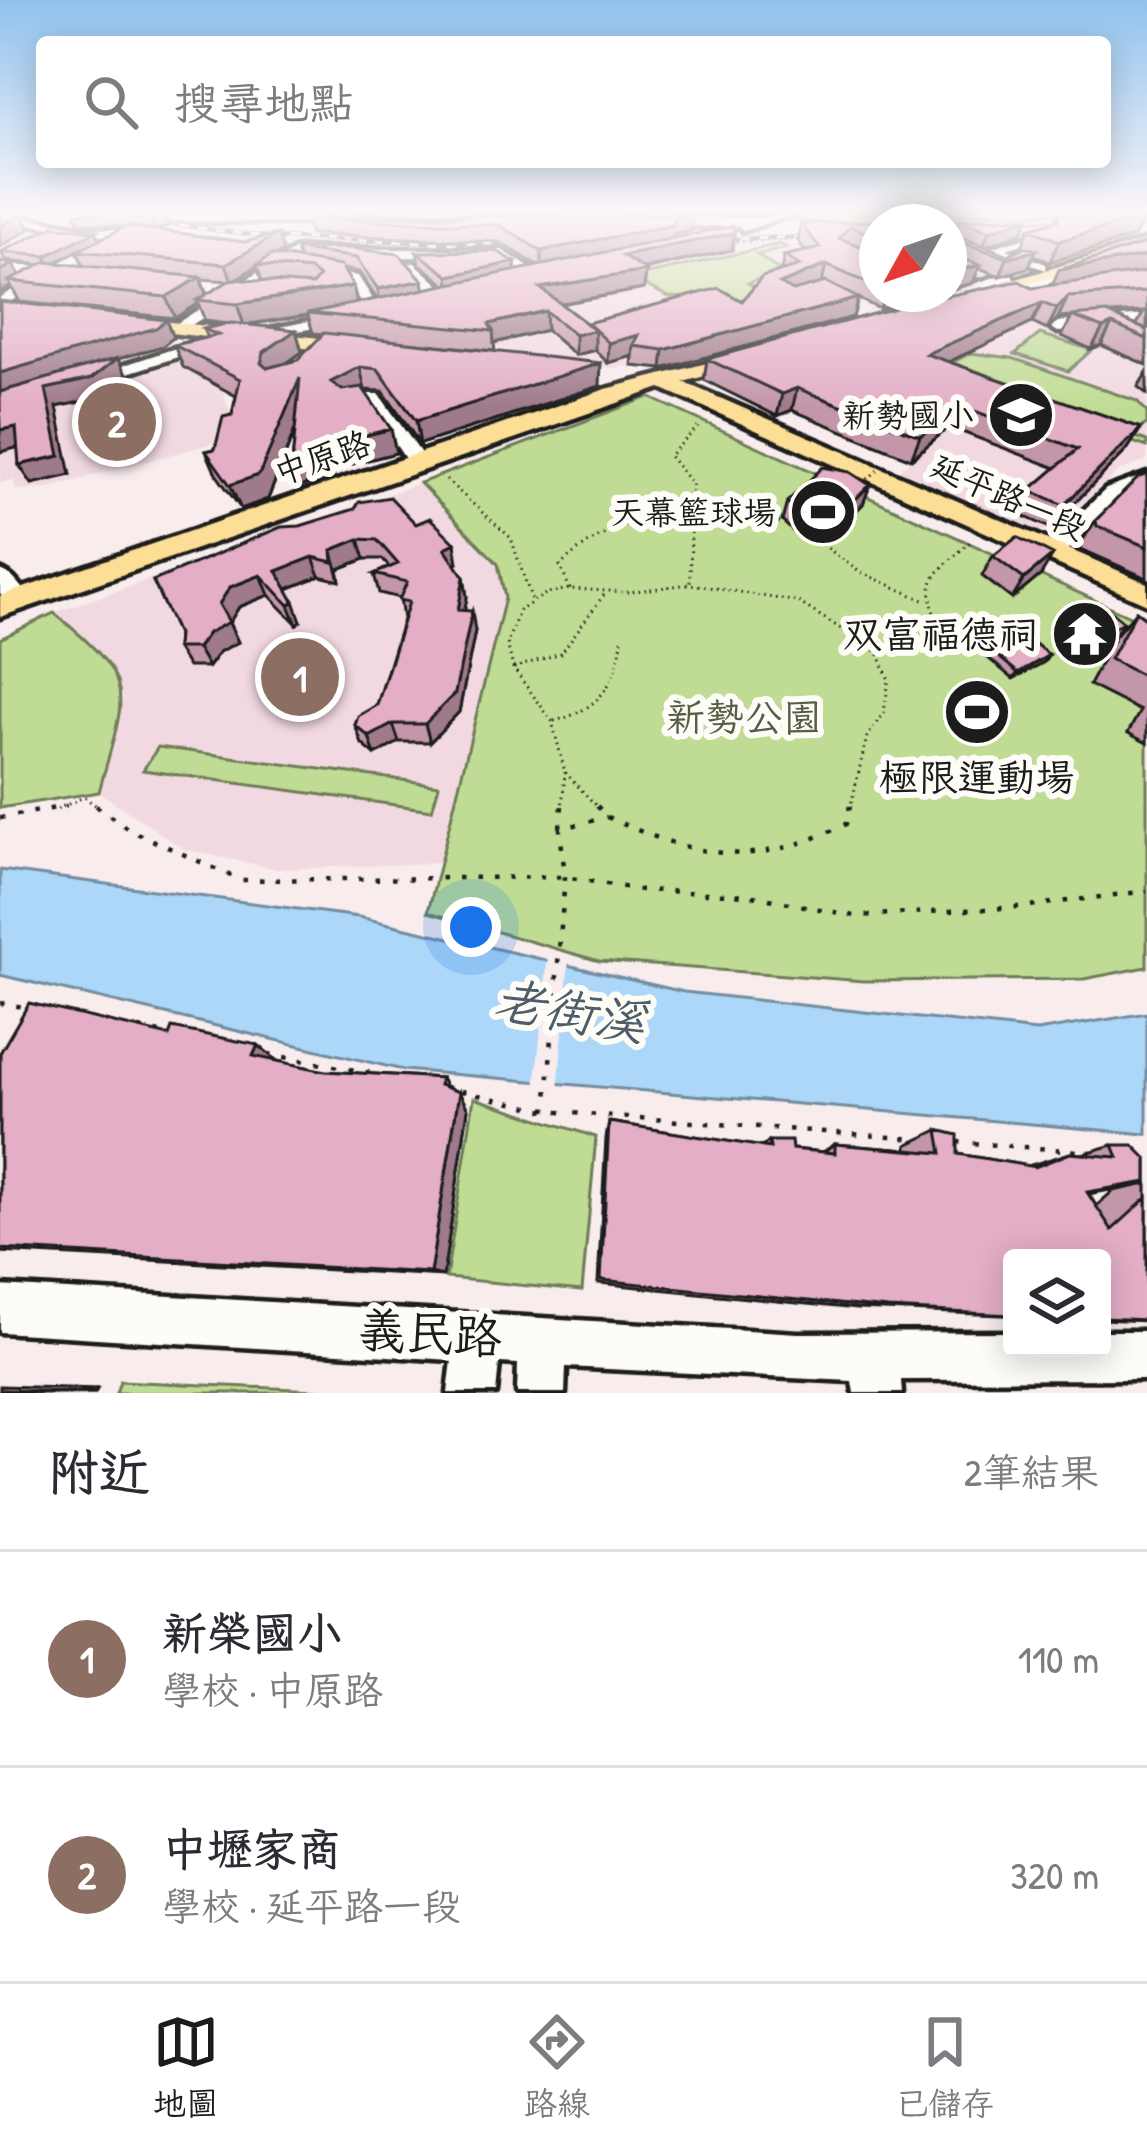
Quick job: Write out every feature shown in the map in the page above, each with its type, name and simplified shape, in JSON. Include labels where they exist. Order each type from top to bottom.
[{"type":"main road","points":[[967,293],[1028,278]]},
{"type":"main road","points":[[0,306],[29,313]]},
{"type":"main road","points":[[108,322],[244,335],[318,352],[371,349]]},
{"type":"main road","name":"中原路","points":[[6,595],[614,394],[775,351]]},
{"type":"main road","name":"延平路一段","points":[[599,374],[668,381],[1147,594]]},
{"type":"street","points":[[0,306],[46,278]]},
{"type":"street","points":[[177,328],[257,278]]},
{"type":"street","points":[[326,278],[351,284],[374,314]]},
{"type":"street","points":[[424,278],[446,298]]},
{"type":"street","points":[[516,283],[543,278]]},
{"type":"street","points":[[980,278],[1022,300],[1054,296]]},
{"type":"street","points":[[996,287],[1012,278]]},
{"type":"street","points":[[219,286],[266,291]]},
{"type":"street","points":[[428,302],[469,293]]},
{"type":"street","points":[[79,383],[244,335],[392,310]]},
{"type":"street","points":[[1104,327],[1147,320]]},
{"type":"street","points":[[1058,327],[1086,322],[1126,338]]},
{"type":"street","points":[[350,404],[373,398],[417,462]]},
{"type":"street","points":[[1053,552],[1113,493],[1147,480]]},
{"type":"street","name":"義民路","points":[[0,1310],[543,1340],[876,1376],[1147,1355]]},
{"type":"street","points":[[472,1393],[478,1336]]},
{"type":"street","points":[[541,1393],[543,1340]]},
{"type":"path","points":[[689,584],[692,484],[669,456],[698,428]]},
{"type":"path","points":[[861,485],[885,464]]},
{"type":"path","points":[[446,480],[512,538],[532,602]]},
{"type":"path","points":[[570,589],[560,566],[576,547],[638,516],[694,511],[784,524]]},
{"type":"path","points":[[878,652],[928,648],[939,640],[928,602],[930,586],[972,540]]},
{"type":"path","points":[[818,541],[858,571],[928,602]]},
{"type":"path","points":[[546,1111],[566,877],[560,829],[565,772],[552,721],[513,668],[507,644],[518,611],[570,589],[606,592],[689,584],[798,602],[878,652],[889,680],[884,712],[867,737],[846,824],[802,846],[724,857],[676,848],[607,817],[565,772]]},
{"type":"path","points":[[513,668],[548,665],[578,639],[606,592]]},
{"type":"path","points":[[552,721],[578,717],[605,698],[620,674],[622,639]]},
{"type":"path","points":[[0,818],[63,808],[84,797],[130,830],[240,880],[566,877],[641,890],[749,895],[855,916],[1022,907],[1147,890]]},
{"type":"path","points":[[560,829],[607,817]]},
{"type":"path","points":[[0,1003],[47,1012]]},
{"type":"path","points":[[118,1025],[188,1038]]},
{"type":"path","points":[[259,1052],[376,1074]]},
{"type":"path","points":[[423,1083],[546,1111],[1101,1153]]},
{"type":"shaded area","points":[[551,278],[779,278],[726,335],[618,369],[500,349],[453,299]]},
{"type":"shaded area","name":"新勢國小","points":[[1038,315],[1147,366],[1147,383],[1135,386],[1147,396],[1147,461],[1119,471],[1060,526],[1040,532],[898,471],[942,433],[836,391]]},
{"type":"shaded area","points":[[183,361],[221,387],[239,436],[45,489],[16,490],[13,480],[0,483],[0,408]]},
{"type":"shaded area","points":[[420,483],[498,564],[505,598],[442,863],[277,869],[185,850],[99,792],[123,698],[54,613]]},
{"type":"green space","points":[[631,278],[761,278],[748,283],[764,293],[739,300],[669,297]]},
{"type":"green space","points":[[1040,334],[1092,350],[1068,371],[1015,354]]},
{"type":"green space","points":[[971,353],[1012,358],[1137,401],[1147,412],[1147,424],[1128,434],[1147,441],[1147,447],[919,368],[950,364]]},
{"type":"green space","name":"新勢公園","points":[[649,397],[1147,624],[1147,967],[1084,979],[864,981],[599,961],[428,912],[505,598],[498,564],[420,483]]},
{"type":"green space","points":[[54,613],[114,674],[120,709],[116,731],[99,792],[0,808],[0,639]]},
{"type":"green space","points":[[158,747],[439,785],[432,810],[143,770]]},
{"type":"green space","points":[[474,1098],[596,1137],[582,1291],[446,1278]]},
{"type":"green space","points":[[120,1381],[380,1393],[116,1393]]},
{"type":"water","name":"老街溪","points":[[0,870],[359,917],[684,992],[1037,1031],[1147,1013],[1147,1134],[403,1070],[0,975]]},
{"type":"pier","points":[[548,955],[569,959],[558,1091],[535,1089]]},
{"type":"building","points":[[15,278],[198,278],[166,297],[9,281]]},
{"type":"building","points":[[318,278],[348,278],[353,286],[237,304],[197,300],[232,279],[312,285]]},
{"type":"building","points":[[370,278],[423,280],[378,289]]},
{"type":"building","points":[[479,278],[602,278],[540,288],[595,330],[575,335],[545,311],[489,324],[493,331],[308,313]]},
{"type":"building","points":[[761,278],[795,278],[780,284],[793,291],[826,282],[858,298],[664,350],[634,346],[639,335],[609,343],[587,323],[719,288],[742,301]]},
{"type":"building","points":[[1104,278],[1147,278],[1147,292],[1068,297],[1057,309],[1042,303],[926,354],[1141,428],[1064,505],[1030,490],[1078,449],[958,405],[920,436],[797,388],[782,394],[707,359],[880,312],[967,312],[967,292],[1019,281],[1032,288]]},
{"type":"building","points":[[0,301],[166,320],[156,328],[0,373]]},
{"type":"building","points":[[1107,313],[1147,330],[1147,339],[1112,324],[1103,328],[1072,316]]},
{"type":"building","points":[[231,323],[296,330],[264,352],[261,363],[267,368],[298,360],[324,333],[601,363],[416,421],[378,369],[360,367],[331,382],[342,390],[362,387],[391,429],[325,445],[326,451],[292,463],[300,378],[259,475],[230,485],[206,451],[215,449],[223,417],[232,415],[240,379],[174,345],[218,335],[203,329]]},
{"type":"building","points":[[118,358],[91,379],[46,389],[60,456],[19,465],[16,427],[0,430],[0,392]]},
{"type":"building","points":[[823,467],[850,472],[870,485],[832,522],[804,517],[787,502]]},
{"type":"building","points":[[1147,474],[1147,547],[1097,526],[1096,520]]},
{"type":"building","points":[[390,497],[416,524],[430,518],[455,543],[445,548],[464,577],[458,610],[472,611],[455,693],[425,724],[393,724],[369,737],[355,725],[358,716],[377,705],[409,602],[399,600],[407,582],[374,574],[398,564],[377,540],[359,539],[332,550],[333,562],[313,557],[277,571],[294,601],[289,605],[261,575],[230,587],[219,604],[229,622],[208,633],[197,648],[176,648],[177,634],[153,581],[281,527],[300,526],[355,509],[359,502]]},
{"type":"building","points":[[1017,537],[1053,555],[1024,579],[993,556]]},
{"type":"building","points":[[1102,604],[1124,622],[1089,638],[1065,620]]},
{"type":"building","points":[[1136,611],[1147,619],[1147,678],[1110,659]]},
{"type":"building","points":[[1019,631],[1049,655],[1018,673],[987,647]]},
{"type":"building","points":[[29,1003],[169,1036],[172,1028],[258,1045],[253,1056],[325,1071],[441,1078],[439,1085],[459,1092],[430,1273],[0,1249],[0,1053]]},
{"type":"building","points":[[609,1122],[770,1148],[769,1141],[791,1141],[792,1149],[835,1153],[835,1144],[942,1153],[938,1130],[958,1135],[958,1154],[1035,1167],[1070,1153],[1118,1157],[1113,1145],[1133,1145],[1147,1159],[1147,1182],[1087,1192],[1112,1230],[1147,1198],[1147,1320],[1111,1318],[1111,1249],[1003,1249],[1003,1315],[888,1309],[601,1280]]},
{"type":"building","points":[[0,1390],[79,1392],[0,1393]]},
{"type":"place","name":"新勢國小","points":[[1021,415]]},
{"type":"place","name":"中壢家商","points":[[117,422]]},
{"type":"place","name":"天幕籃球場","points":[[823,512]]},
{"type":"place","name":"双富福德祠","points":[[1085,634]]},
{"type":"place","name":"新榮國小","points":[[300,677]]},
{"type":"place","name":"極限運動場","points":[[977,712]]}]
